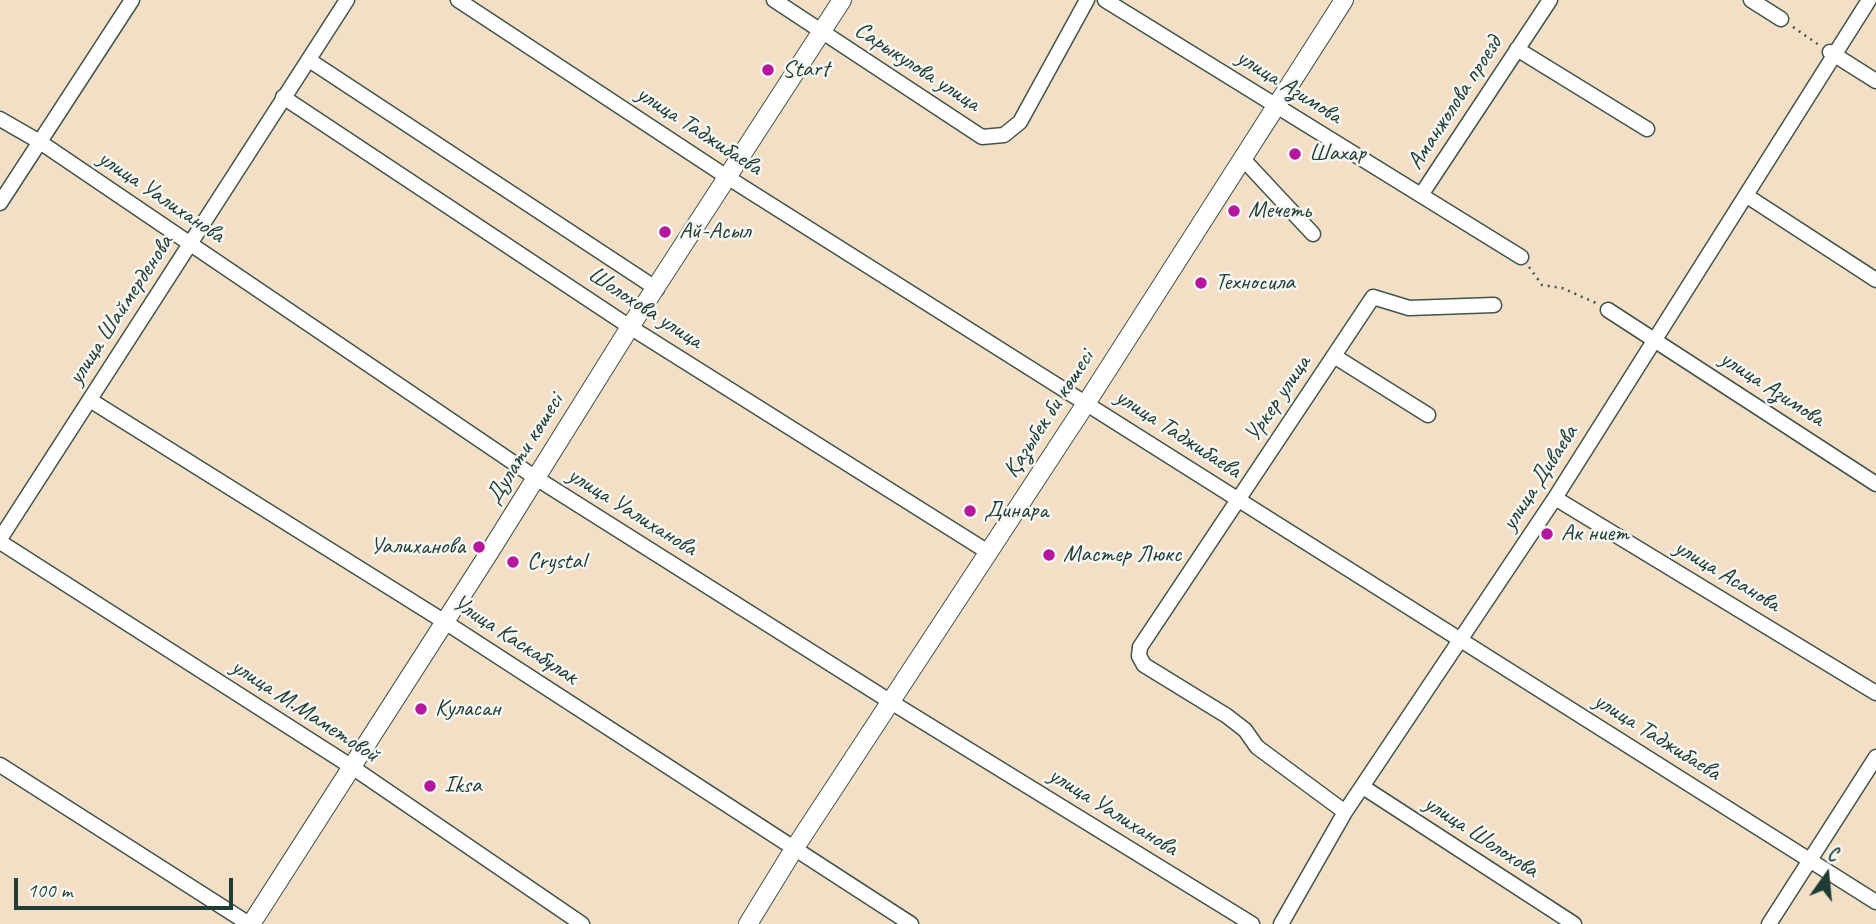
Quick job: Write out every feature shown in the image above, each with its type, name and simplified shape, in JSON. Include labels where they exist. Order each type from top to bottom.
[{"type":"main road","name":"Дулати көшесі","points":[[250,924],[842,0]]},
{"type":"main road","name":"Қазыбек би көшесі","points":[[748,924],[794,849],[1244,159],[1344,0]]},
{"type":"street","points":[[0,203],[132,0]]},
{"type":"street","name":"улица Шаймерденова","points":[[0,541],[347,0]]},
{"type":"street","name":"улица Таджибаева","points":[[458,0],[727,177],[1876,902]]},
{"type":"street","name":"Сарыкулова улица","points":[[774,0],[982,137],[1004,135],[1020,122],[1087,0]]},
{"type":"street","name":"улица Азимова","points":[[1104,0],[1523,258]]},
{"type":"street","name":"Аманжолова проезд","points":[[1421,195],[1550,0]]},
{"type":"street","points":[[1751,0],[1781,19]]},
{"type":"street","name":"улица Диваева","points":[[1281,924],[1345,812],[1555,498],[1869,0]]},
{"type":"street","points":[[1517,49],[1647,129]]},
{"type":"street","points":[[1833,54],[1876,81]]},
{"type":"street","name":"Шолохова улица","points":[[309,60],[657,289]]},
{"type":"street","name":"Шолохова улица","points":[[283,97],[630,327],[988,552]]},
{"type":"street","name":"улица Уалиханова","points":[[0,119],[40,142],[536,478],[891,702],[1252,924]]},
{"type":"street","points":[[1244,159],[1312,234]]},
{"type":"street","points":[[1747,195],[1876,280]]},
{"type":"street","name":"Уркер улица","points":[[1345,812],[1257,747],[1245,730],[1227,716],[1144,665],[1140,647],[1373,297],[1409,308],[1494,305]]},
{"type":"street","name":"улица Азимова","points":[[1608,310],[1876,484]]},
{"type":"street","points":[[1334,356],[1429,415]]},
{"type":"street","name":"Улица Каскабулак","points":[[90,400],[445,622],[911,924]]},
{"type":"street","name":"улица Асанова","points":[[1555,498],[1876,694]]},
{"type":"street","name":"улица М.Маметовой","points":[[0,541],[352,767],[582,924]]},
{"type":"street","points":[[1769,924],[1876,757]]},
{"type":"street","points":[[0,765],[250,924]]},
{"type":"street","name":"улица Шолохова","points":[[1363,788],[1574,924]]},
{"type":"path","points":[[1781,19],[1833,54]]},
{"type":"path","points":[[1523,258],[1535,280],[1542,285],[1581,294],[1608,310]]},
{"type":"place","name":"Start","points":[[768,70]]},
{"type":"place","name":"Шахар","points":[[1295,154]]},
{"type":"place","name":"Мечеть","points":[[1234,211]]},
{"type":"place","name":"Ай-Асыл","points":[[665,232]]},
{"type":"place","name":"Техносила","points":[[1201,283]]},
{"type":"place","name":"Динара","points":[[970,511]]},
{"type":"place","name":"Ак ниет","points":[[1547,534]]},
{"type":"place","name":"Уалиханова","points":[[479,547]]},
{"type":"place","name":"Мастер Люкс","points":[[1049,555]]},
{"type":"place","name":"Crystal","points":[[513,562]]},
{"type":"place","name":"Куласан","points":[[421,709]]},
{"type":"place","name":"Iksa","points":[[430,786]]}]
